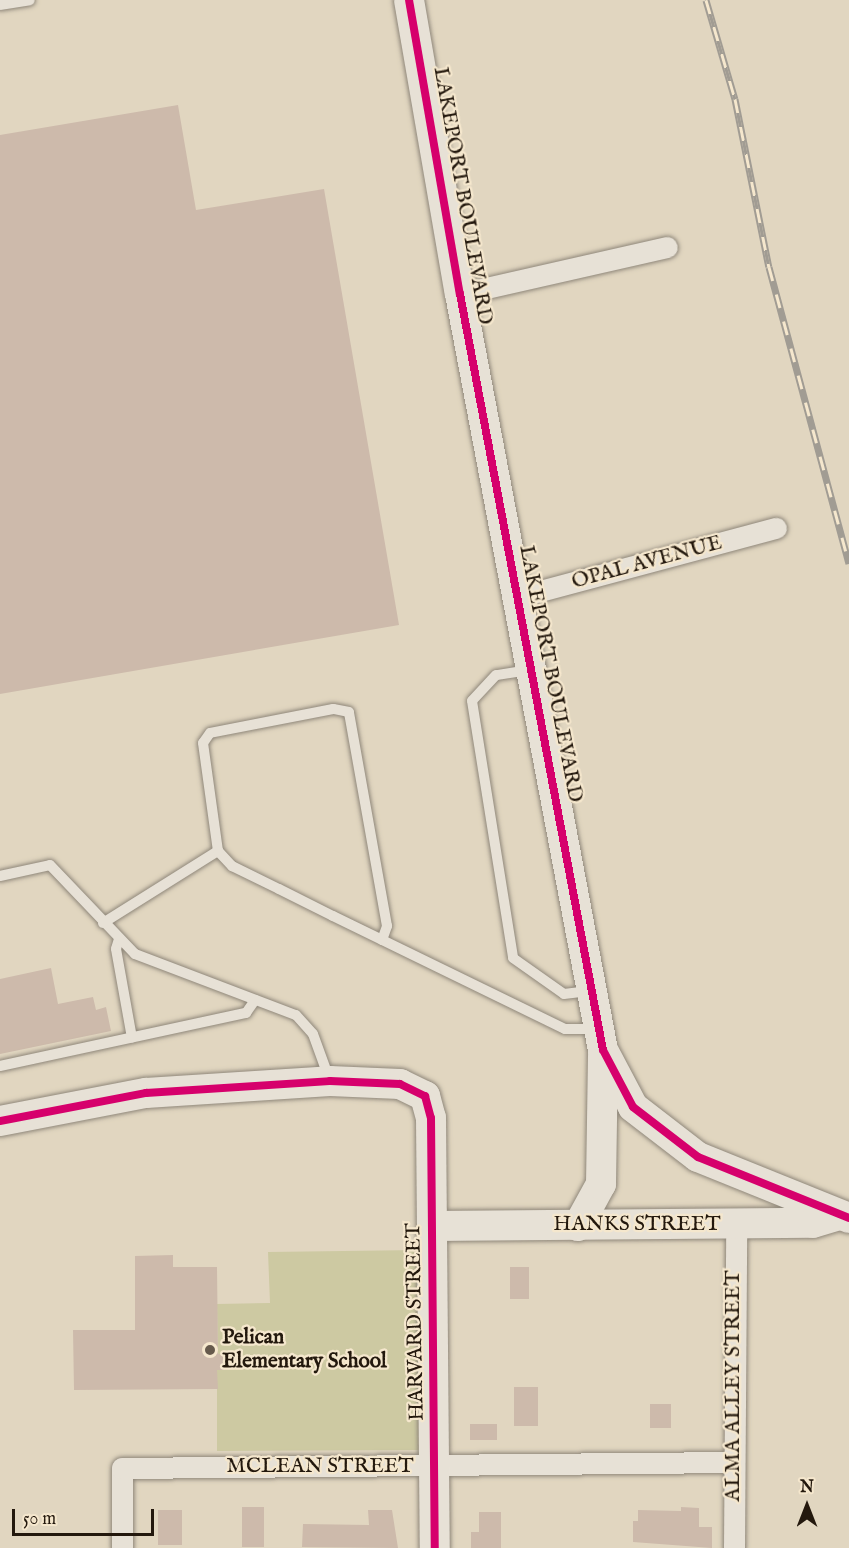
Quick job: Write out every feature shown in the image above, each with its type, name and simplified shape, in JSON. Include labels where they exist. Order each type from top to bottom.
[{"type":"street","name":"LAKEPORT BOULEVARD","points":[[410,0],[460,294],[601,1039],[633,1107],[698,1157],[844,1216]]},
{"type":"street","points":[[460,294],[667,247]]},
{"type":"street","name":"OPAL AVENUE","points":[[518,597],[776,528]]},
{"type":"street","points":[[578,1226],[601,1184],[601,1039]]},
{"type":"street","points":[[0,1121],[146,1093],[330,1081]]},
{"type":"street","name":"HARVARD STREET","points":[[330,1081],[400,1084],[425,1096],[431,1118],[435,1548]]},
{"type":"street","name":"HANKS STREET","points":[[433,1226],[736,1225],[813,1223],[844,1216]]},
{"type":"street","name":"ALMA ALLEY STREET","points":[[734,1548],[736,1225]]},
{"type":"street","name":"MCLEAN STREET","points":[[122,1548],[122,1468],[436,1467],[733,1462]]},
{"type":"lane","points":[[0,5],[30,0]]},
{"type":"lane","points":[[531,670],[496,675],[472,701],[513,958],[564,994],[592,991]]},
{"type":"lane","points":[[382,940],[387,926],[349,712],[333,710],[210,732],[203,743],[218,851],[232,866],[382,940],[565,1029],[601,1039]]},
{"type":"lane","points":[[103,923],[218,851]]},
{"type":"lane","points":[[0,876],[50,865],[135,954],[296,1015],[313,1034],[330,1081]]},
{"type":"lane","points":[[119,939],[116,949],[132,1038]]},
{"type":"lane","points":[[0,1066],[246,1013],[255,1000]]},
{"type":"shaded area","points":[[419,1250],[422,1450],[217,1451],[217,1370],[228,1370],[228,1354],[218,1354],[217,1304],[270,1303],[268,1252]]},
{"type":"building","points":[[178,105],[196,210],[324,189],[399,625],[0,694],[0,135]]},
{"type":"building","points":[[51,968],[58,1004],[93,997],[96,1010],[106,1007],[111,1031],[0,1054],[0,979]]},
{"type":"building","name":"Pelican Elementary School","points":[[173,1255],[173,1267],[217,1267],[218,1354],[228,1354],[228,1370],[217,1370],[218,1389],[74,1390],[73,1330],[135,1330],[135,1256]]},
{"type":"building","points":[[510,1267],[529,1267],[529,1299],[510,1299]]},
{"type":"building","points":[[514,1387],[538,1387],[538,1426],[514,1426]]},
{"type":"building","points":[[650,1404],[671,1404],[671,1428],[650,1428]]},
{"type":"building","points":[[470,1424],[497,1424],[497,1440],[470,1440]]},
{"type":"building","points":[[242,1507],[264,1507],[264,1547],[242,1547]]},
{"type":"building","points":[[681,1507],[699,1508],[699,1527],[712,1527],[712,1548],[633,1542],[633,1521],[638,1521],[638,1510],[681,1511]]},
{"type":"building","points":[[158,1510],[182,1510],[182,1545],[158,1545]]},
{"type":"building","points":[[368,1510],[392,1510],[398,1548],[302,1547],[303,1524],[369,1525]]},
{"type":"building","points":[[479,1512],[501,1512],[501,1548],[471,1548],[471,1532],[479,1532]]},
{"type":"railway","points":[[706,0],[735,99],[769,267],[849,563]]},
{"type":"cycle path","points":[[409,0],[460,294],[603,1050],[633,1107],[698,1157],[849,1218]]},
{"type":"cycle path","points":[[0,1121],[146,1093],[330,1081],[400,1084],[425,1096],[431,1118],[435,1548]]},
{"type":"place","name":"Pelican Elementary School","points":[[210,1350]]}]
